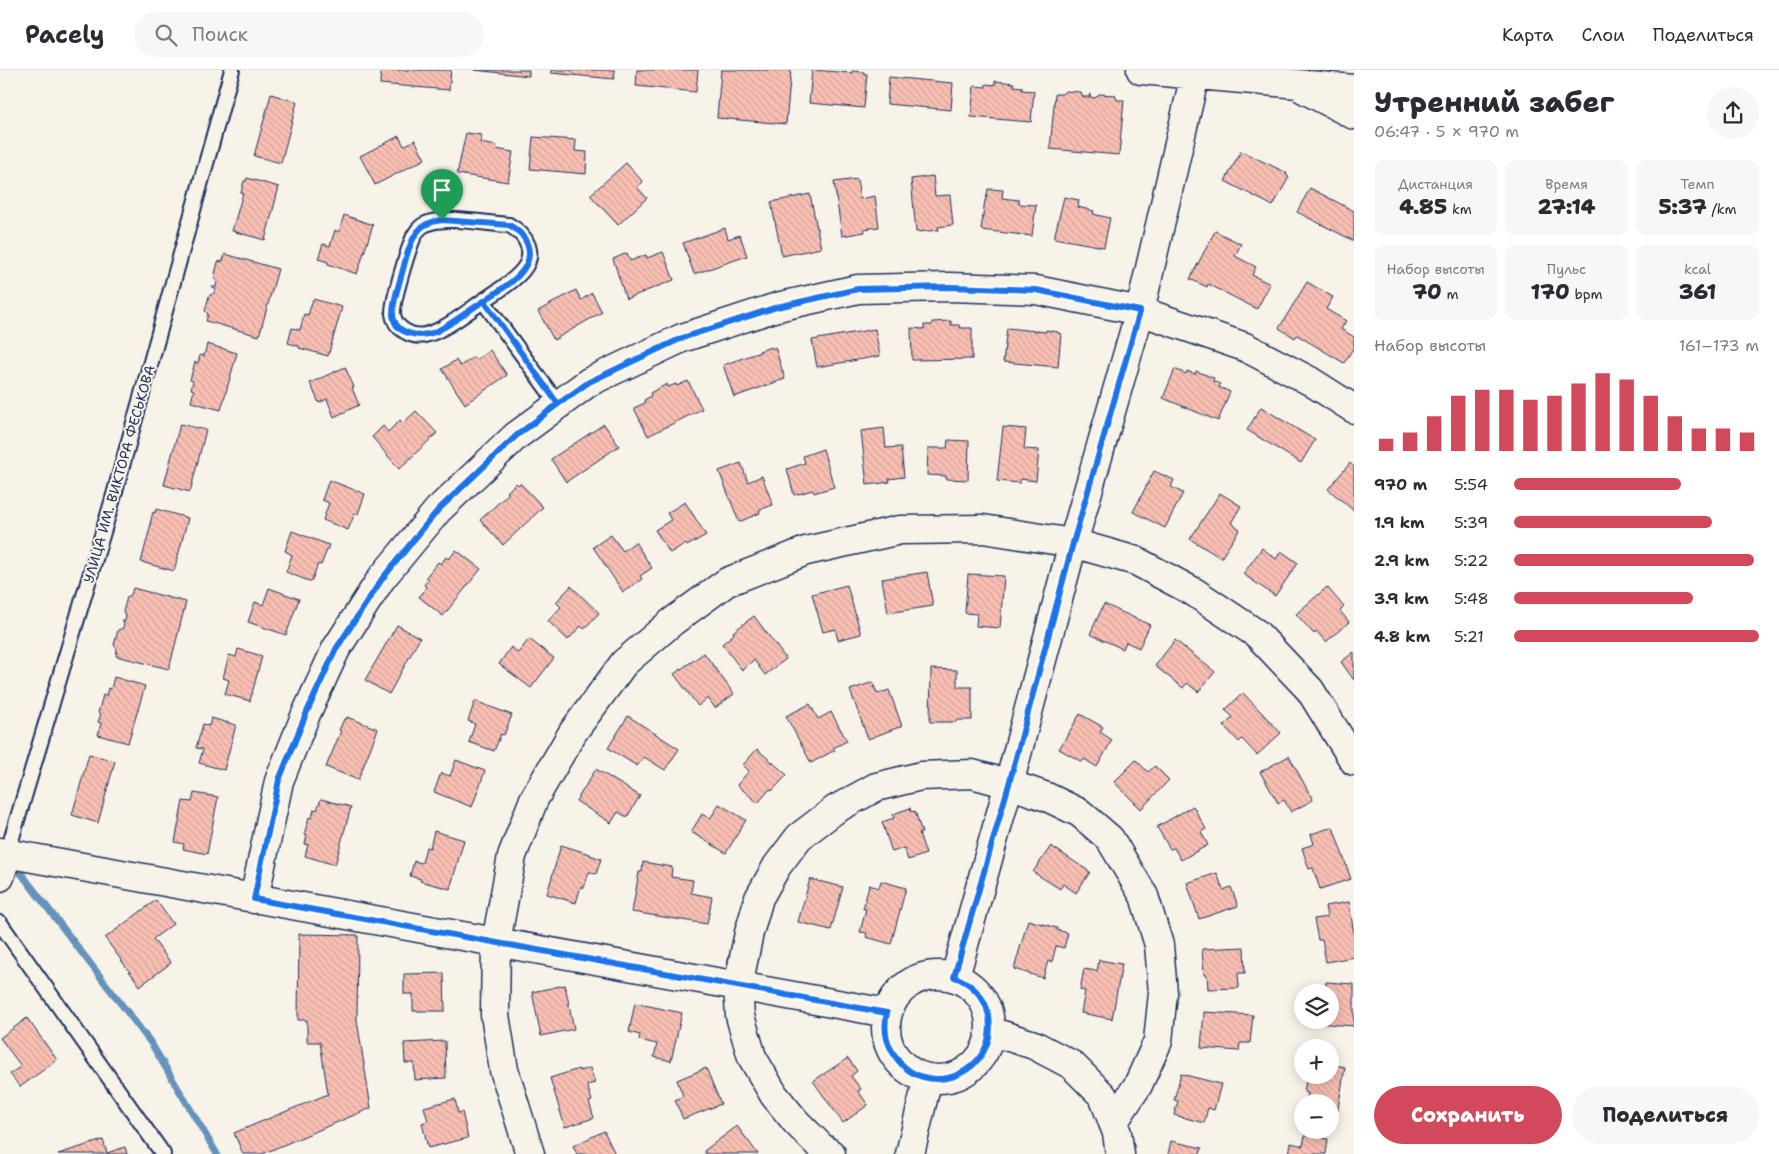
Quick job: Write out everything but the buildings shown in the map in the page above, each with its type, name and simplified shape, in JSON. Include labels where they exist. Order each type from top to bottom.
[{"type":"street","points":[[1141,70],[1354,89]]},
{"type":"street","points":[[954,977],[1009,784],[1073,543],[1140,311],[1195,75]]},
{"type":"street","points":[[1294,84],[1354,115]]},
{"type":"street","points":[[254,899],[279,780],[306,714],[336,649],[382,579],[438,510],[516,436],[589,382],[682,338],[777,307],[858,289],[950,287],[1036,290],[1140,311],[1245,347],[1310,381],[1354,409]]},
{"type":"street","points":[[530,1154],[504,1070],[494,1015],[496,942],[512,856],[534,799],[573,732],[624,662],[672,622],[728,582],[806,551],[900,530],[983,529],[1073,543],[1136,562],[1194,592],[1257,634],[1310,690],[1354,761]]},
{"type":"street","points":[[830,1154],[821,1148],[774,1095],[752,1057],[740,1016],[738,986],[759,898],[776,866],[799,836],[836,809],[876,787],[922,776],[972,774],[1047,797],[1080,814],[1110,839],[1144,896],[1160,945],[1163,994],[1158,1041],[1138,1084],[1113,1123]]},
{"type":"street","points":[[2,861],[254,899],[887,1013]]},
{"type":"street","points":[[942,974],[954,977],[970,984],[980,995],[987,1008],[990,1023],[989,1038],[984,1052],[975,1064],[963,1073],[949,1078],[919,1076],[906,1068],[896,1058],[888,1045],[885,1030],[887,1013],[892,1001],[901,989],[913,980],[927,975],[942,974]]},
{"type":"street","points":[[990,1031],[1034,1045],[1072,1065],[1103,1096],[1117,1133],[1120,1154]]},
{"type":"street","points":[[910,1154],[928,1078]]},
{"type":"lane","name":"УЛИЦА ИМ. ВИКТОРА ФЕСЬКОВА","points":[[2,861],[112,502],[232,70]]},
{"type":"lane","points":[[442,220],[509,225],[526,238],[529,248],[528,261],[523,270],[484,301],[436,332],[423,336],[403,331],[396,323],[393,314],[412,239],[424,225],[442,220]]},
{"type":"lane","points":[[484,301],[558,404]]},
{"type":"lane","points":[[0,923],[163,1154]]},
{"type":"waterway","points":[[14,864],[151,1043],[217,1154]]},
{"type":"route","points":[[442,220],[424,225],[412,239],[393,314],[396,323],[403,331],[423,336],[436,332],[484,301],[521,352],[558,404],[589,382],[682,338],[777,307],[858,289],[950,287],[1036,290],[1140,311],[1073,543],[1009,784],[954,977],[970,984],[980,995],[987,1008],[990,1023],[989,1038],[984,1052],[975,1064],[963,1073],[949,1078],[934,1079],[919,1076],[906,1068],[896,1058],[888,1045],[885,1030],[887,1013],[254,899],[279,780],[306,714],[336,649],[382,579],[438,510],[516,436],[558,404],[484,301],[523,270],[528,261],[529,248],[526,238],[509,225],[442,220]]}]
